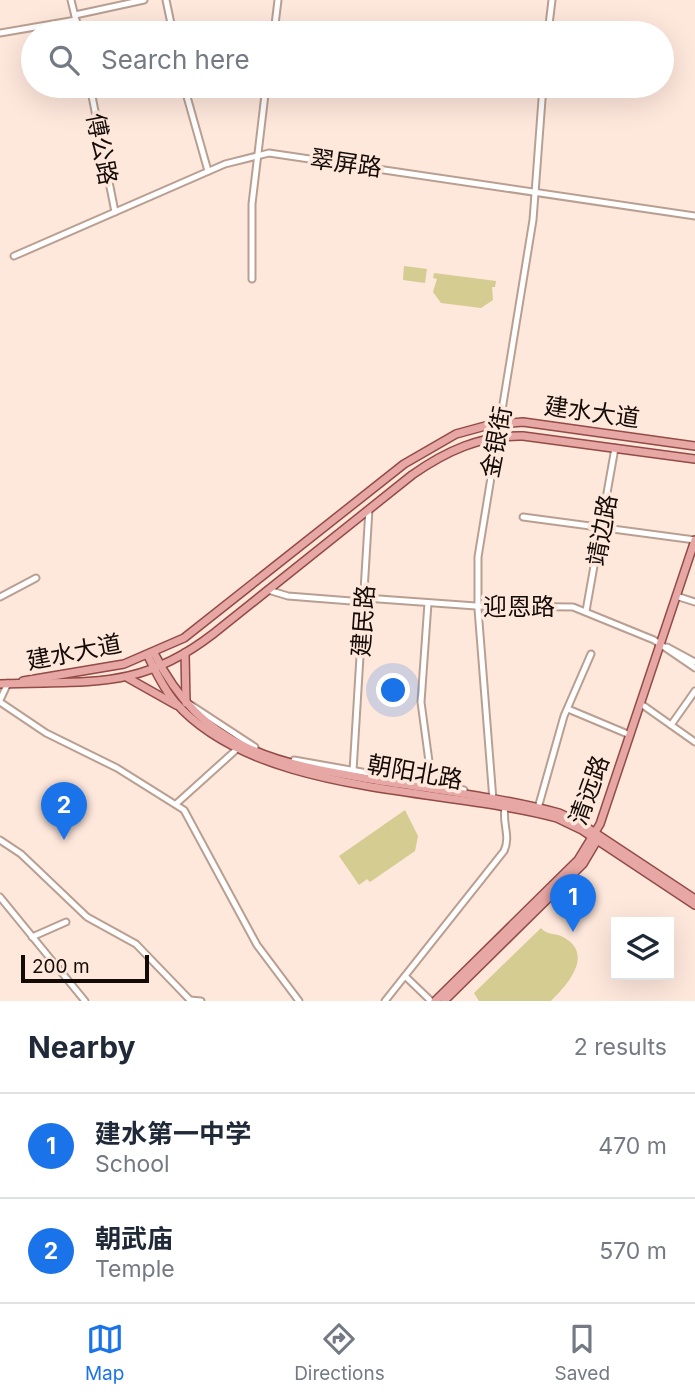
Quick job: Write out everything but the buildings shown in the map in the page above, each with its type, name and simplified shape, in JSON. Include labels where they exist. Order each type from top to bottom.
[{"type":"main road","name":"建水大道","points":[[8,683],[115,666],[151,654],[198,629],[414,457],[456,434],[499,423],[531,423],[695,446]]},
{"type":"main road","name":"建水大道","points":[[8,683],[83,684],[124,678],[185,653],[369,509],[439,457],[461,447],[496,437],[530,436],[695,459]]},
{"type":"main road","name":"清远路","points":[[433,1001],[578,860],[596,836],[695,540]]},
{"type":"main road","name":"清远路","points":[[678,597],[695,556]]},
{"type":"main road","name":"清远路","points":[[446,1000],[583,864],[644,706],[662,645]]},
{"type":"main road","points":[[124,678],[138,681],[183,705],[185,653]]},
{"type":"main road","name":"朝阳北路","points":[[151,654],[183,705],[237,749],[291,770],[557,818],[596,836]]},
{"type":"main road","name":"朝阳北路","points":[[183,705],[223,734],[256,753],[292,765],[352,773],[538,808],[571,818],[693,900]]},
{"type":"street","points":[[71,0],[76,21]]},
{"type":"street","points":[[60,21],[144,0]]},
{"type":"street","points":[[166,0],[170,21]]},
{"type":"street","points":[[275,21],[278,0]]},
{"type":"street","points":[[549,21],[552,0]]},
{"type":"street","points":[[0,33],[21,29]]},
{"type":"street","name":"傅公路","points":[[92,98],[115,212]]},
{"type":"street","points":[[187,98],[208,171]]},
{"type":"street","points":[[251,279],[251,220],[264,98]]},
{"type":"street","name":"金银街","points":[[493,800],[478,606],[480,534],[536,192],[542,98]]},
{"type":"street","name":"翠屏路","points":[[14,256],[208,171],[257,155],[277,153],[695,216]]},
{"type":"street","name":"靖边路","points":[[586,611],[603,528],[615,448]]},
{"type":"street","name":"建民路","points":[[352,773],[369,509]]},
{"type":"street","points":[[523,517],[695,540]]},
{"type":"street","points":[[0,597],[36,578]]},
{"type":"street","name":"迎恩路","points":[[268,590],[288,596],[478,606],[554,604],[586,611],[695,662]]},
{"type":"street","points":[[678,597],[695,602]]},
{"type":"street","points":[[428,603],[421,702],[432,784]]},
{"type":"street","name":"迎恩路","points":[[662,645],[695,668]]},
{"type":"street","points":[[538,808],[568,709],[591,654]]},
{"type":"street","points":[[8,683],[0,701],[46,733],[117,768],[176,804],[193,821],[257,945],[299,1001]]},
{"type":"street","points":[[671,725],[695,691]]},
{"type":"street","points":[[644,706],[695,742]]},
{"type":"street","points":[[568,709],[629,735]]},
{"type":"street","points":[[176,804],[237,749]]},
{"type":"street","points":[[352,773],[432,784],[483,794],[493,800]]},
{"type":"street","points":[[385,1001],[504,851],[508,838],[503,823],[505,808]]},
{"type":"street","points":[[0,840],[22,854],[87,917],[136,944],[188,1000],[201,1001]]},
{"type":"street","points":[[0,897],[85,1001]]},
{"type":"street","points":[[32,937],[66,922]]},
{"type":"street","points":[[405,976],[433,1001]]},
{"type":"shaded area","points":[[404,266],[427,269],[425,283],[403,280]]},
{"type":"shaded area","points":[[434,273],[496,281],[495,287],[492,287],[493,300],[481,308],[441,303],[433,292],[437,279],[433,278]]},
{"type":"shaded area","points":[[405,810],[418,836],[415,851],[370,882],[367,879],[359,885],[339,856]]},
{"type":"shaded area","points":[[541,928],[561,936],[577,951],[576,968],[565,986],[551,1001],[479,1001],[474,993]]},
{"type":"place","name":"朝武庙","points":[[64,840]]},
{"type":"place","name":"建水第一中学","points":[[573,932]]}]
